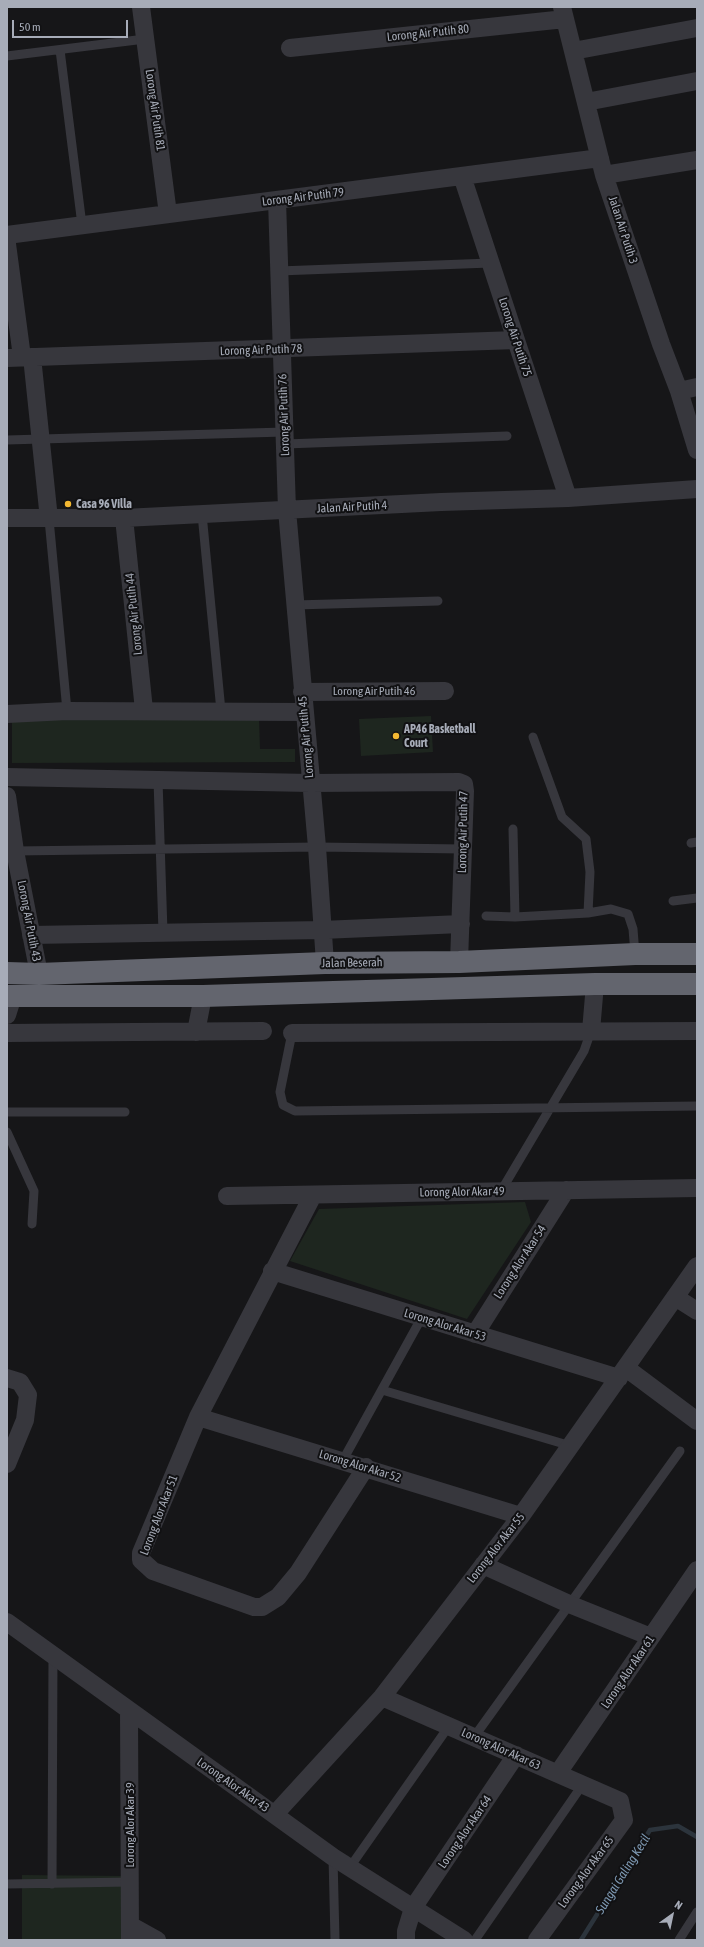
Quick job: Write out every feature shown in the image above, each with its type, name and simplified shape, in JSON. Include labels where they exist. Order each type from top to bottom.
[{"type":"highway","name":"Jalan Beserah","points":[[7,974],[325,963],[459,962],[635,954],[697,954]]},
{"type":"highway","points":[[9,1002],[596,984],[697,984]]},
{"type":"street","name":"Lorong Air Putih 81","points":[[141,7],[168,214]]},
{"type":"street","name":"Lorong Air Putih 80","points":[[290,48],[564,13]]},
{"type":"street","name":"Jalan Air Putih 3","points":[[564,13],[602,166],[661,344],[679,391],[697,450]]},
{"type":"street","points":[[573,51],[697,28]]},
{"type":"street","points":[[586,102],[697,81]]},
{"type":"street","name":"Lorong Air Putih 79","points":[[7,235],[462,176],[697,160]]},
{"type":"street","name":"Lorong Air Putih 75","points":[[462,176],[568,498]]},
{"type":"street","name":"Lorong Air Putih 76","points":[[277,200],[287,510]]},
{"type":"street","points":[[7,244],[20,357],[40,438],[49,519]]},
{"type":"street","name":"Lorong Air Putih 78","points":[[20,357],[282,350],[516,340]]},
{"type":"street","points":[[679,391],[697,387]]},
{"type":"street","name":"Jalan Air Putih 4","points":[[7,518],[124,518],[441,502],[568,498],[697,489]]},
{"type":"street","name":"Lorong Air Putih 45","points":[[287,510],[310,783],[317,847],[325,963]]},
{"type":"street","name":"Lorong Air Putih 44","points":[[124,518],[144,710]]},
{"type":"street","name":"Lorong Air Putih 46","points":[[302,692],[446,691]]},
{"type":"street","points":[[7,714],[67,711],[144,710],[304,712]]},
{"type":"street","points":[[7,777],[310,783]]},
{"type":"street","name":"Lorong Air Putih 47","points":[[310,783],[459,782],[464,784],[459,962]]},
{"type":"street","name":"Lorong Air Putih 43","points":[[7,796],[15,851],[39,974]]},
{"type":"street","points":[[31,936],[163,932],[322,930],[461,924]]},
{"type":"street","points":[[591,1031],[596,984]]},
{"type":"street","points":[[196,1032],[203,996]]},
{"type":"street","points":[[7,1033],[263,1031]]},
{"type":"street","points":[[292,1033],[697,1031]]},
{"type":"street","name":"Lorong Alor Akar 49","points":[[227,1196],[697,1188]]},
{"type":"street","name":"Lorong Alor Akar 54","points":[[475,1334],[566,1190]]},
{"type":"street","name":"Lorong Alor Akar 51","points":[[313,1195],[272,1271],[198,1417],[141,1553],[141,1560],[153,1571],[254,1607],[262,1607],[278,1597],[298,1573],[366,1467]]},
{"type":"street","name":"Lorong Alor Akar 55","points":[[275,1814],[382,1697],[484,1565],[571,1446],[697,1266]]},
{"type":"street","name":"Lorong Alor Akar 53","points":[[272,1271],[475,1334],[622,1373],[697,1421]]},
{"type":"street","points":[[675,1297],[697,1311]]},
{"type":"street","points":[[7,1378],[20,1382],[28,1395],[25,1420],[7,1464]]},
{"type":"street","name":"Lorong Alor Akar 52","points":[[198,1417],[366,1467],[521,1516]]},
{"type":"street","points":[[484,1565],[569,1604],[651,1637]]},
{"type":"street","name":"Lorong Alor Akar 61","points":[[558,1773],[697,1570]]},
{"type":"street","name":"Lorong Alor Akar 43","points":[[7,1622],[333,1857],[464,1940]]},
{"type":"street","name":"Lorong Alor Akar 63","points":[[382,1697],[620,1801]]},
{"type":"street","name":"Lorong Alor Akar 39","points":[[129,1711],[130,1932]]},
{"type":"street","name":"Lorong Alor Akar 64","points":[[406,1940],[406,1931],[413,1908],[516,1755]]},
{"type":"street","name":"Lorong Alor Akar 65","points":[[537,1940],[624,1820],[620,1801]]},
{"type":"street","points":[[130,1932],[157,1940]]},
{"type":"lane","points":[[7,56],[145,39]]},
{"type":"lane","points":[[60,50],[82,225]]},
{"type":"lane","points":[[279,271],[490,263]]},
{"type":"lane","points":[[7,440],[40,438],[508,436]]},
{"type":"lane","points":[[202,514],[221,711]]},
{"type":"lane","points":[[49,519],[67,711]]},
{"type":"lane","points":[[295,605],[438,601]]},
{"type":"lane","points":[[533,737],[562,816],[586,839],[590,872],[588,913]]},
{"type":"lane","points":[[158,780],[163,932]]},
{"type":"lane","points":[[513,829],[515,917]]},
{"type":"lane","points":[[15,851],[317,847],[463,849]]},
{"type":"lane","points":[[673,901],[697,898]]},
{"type":"lane","points":[[486,916],[515,917],[588,913],[611,909],[628,914],[633,929],[635,954]]},
{"type":"lane","points":[[501,1191],[584,1051],[591,1031]]},
{"type":"lane","points":[[292,1033],[280,1092],[283,1105],[295,1110],[697,1106]]},
{"type":"lane","points":[[7,1112],[125,1112]]},
{"type":"lane","points":[[7,1132],[34,1191],[32,1224]]},
{"type":"lane","points":[[343,1460],[422,1317]]},
{"type":"lane","points":[[382,1390],[571,1446]]},
{"type":"lane","points":[[474,1737],[680,1451]]},
{"type":"lane","points":[[52,1884],[53,1655]]},
{"type":"lane","points":[[350,1867],[449,1726]]},
{"type":"lane","points":[[475,1940],[583,1784]]},
{"type":"lane","points":[[333,1857],[335,1940]]},
{"type":"lane","points":[[7,1884],[130,1882]]},
{"type":"lane","points":[[683,1939],[697,1912]]},
{"type":"shaded area","name":"AP46 Basketball Court","points":[[431,716],[433,752],[361,756],[359,719]]},
{"type":"shaded area","points":[[259,718],[260,749],[295,749],[295,762],[12,763],[12,719]]},
{"type":"shaded area","points":[[525,1202],[531,1222],[467,1319],[290,1261],[319,1209]]},
{"type":"shaded area","points":[[22,1875],[126,1876],[126,1940],[22,1940]]},
{"type":"waterway","name":"Sungai Galing Kecil","points":[[581,1940],[650,1830],[678,1826],[697,1837]]},
{"type":"place","name":"Casa 96 Villa","points":[[68,504]]},
{"type":"place","name":"AP46 Basketball Court","points":[[396,736]]}]
